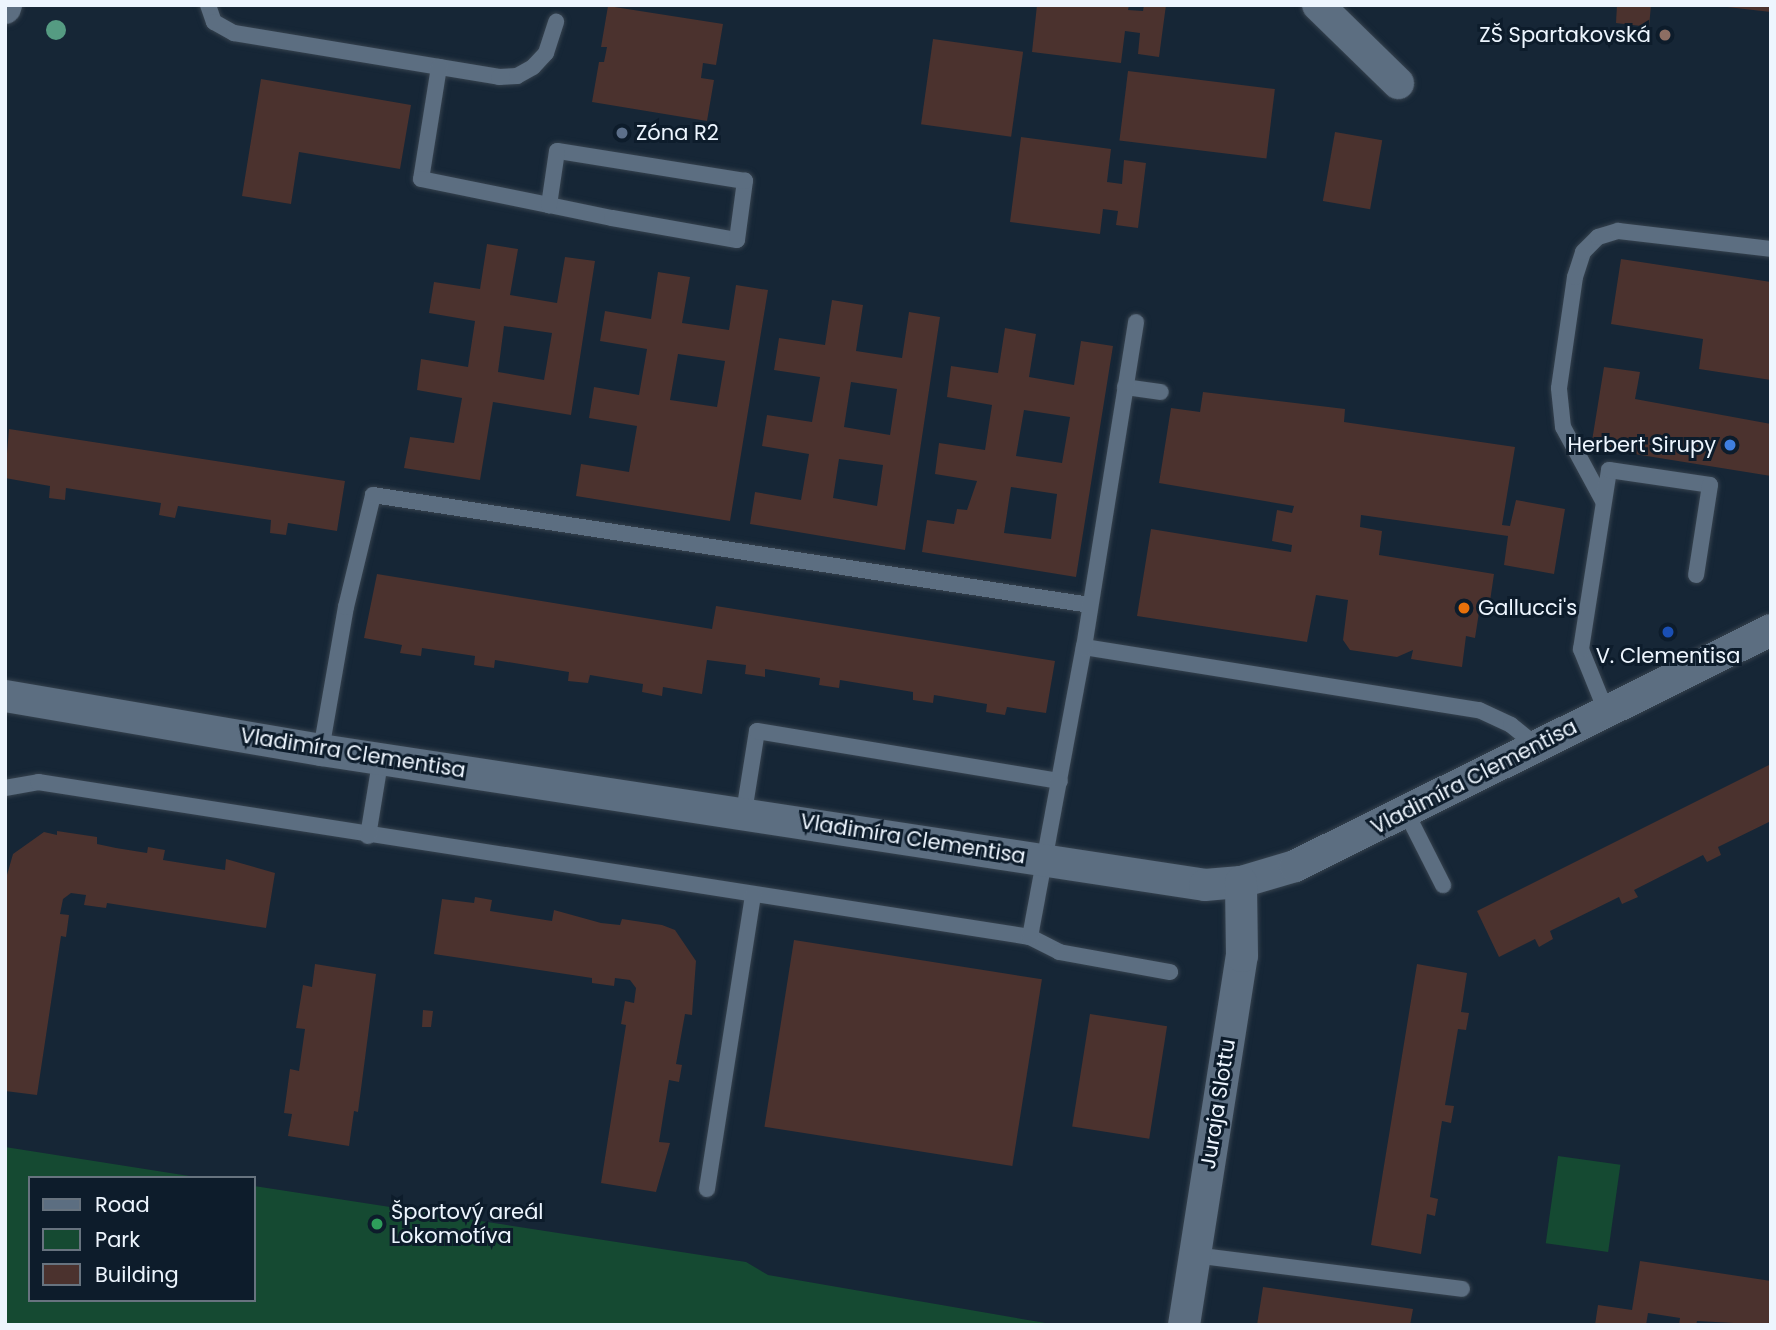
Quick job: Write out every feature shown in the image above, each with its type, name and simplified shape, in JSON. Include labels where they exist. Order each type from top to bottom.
[{"type":"street","points":[[1318,5],[1398,83]]},
{"type":"street","name":"Vladimíra Clementisa","points":[[5,696],[321,750],[744,812],[1205,885],[1241,882],[1295,866],[1771,630]]},
{"type":"street","name":"Juraja Slottu","points":[[1184,1325],[1242,956],[1241,882]]},
{"type":"lane","points":[[208,5],[214,22],[234,33],[439,67],[517,76],[546,53],[556,22]]},
{"type":"lane","points":[[439,67],[421,179],[549,205],[737,240],[745,181],[557,152],[549,205]]},
{"type":"lane","points":[[1603,501],[1563,428],[1560,401],[1575,276],[1583,252],[1598,237],[1618,232],[1771,249]]},
{"type":"lane","points":[[1030,937],[1084,648],[1136,322]]},
{"type":"lane","points":[[1125,387],[1161,392]]},
{"type":"lane","points":[[1606,711],[1581,649],[1609,470],[1710,485],[1696,575]]},
{"type":"lane","points":[[321,750],[346,607],[373,495],[1090,605]]},
{"type":"lane","points":[[1084,648],[1479,710],[1511,725],[1537,746]]},
{"type":"lane","points":[[744,812],[757,731],[1060,781]]},
{"type":"lane","points":[[368,836],[381,757]]},
{"type":"lane","points":[[5,788],[38,782],[368,836],[1030,937],[1059,952],[1170,972]]},
{"type":"lane","points":[[1406,812],[1443,885]]},
{"type":"lane","points":[[707,1189],[753,895]]},
{"type":"lane","points":[[1194,1255],[1462,1289]]},
{"type":"green space","name":"Športový areál Lokomotíva","points":[[5,1147],[189,1176],[28,1176],[28,1302],[256,1302],[256,1186],[746,1262],[768,1275],[1057,1325],[5,1325]]},
{"type":"green space","points":[[1558,1156],[1620,1165],[1608,1252],[1546,1243]]},
{"type":"building","points":[[1037,5],[1129,5],[1128,10],[1143,11],[1144,5],[1166,5],[1159,57],[1138,54],[1140,33],[1125,31],[1121,63],[1032,52]]},
{"type":"building","name":"ZŠ Spartakovská","points":[[1617,5],[1651,5],[1649,27],[1616,23]]},
{"type":"building","points":[[1727,5],[1771,5],[1771,12],[1727,7]]},
{"type":"building","points":[[608,6],[723,24],[716,65],[703,63],[701,78],[714,80],[707,121],[592,102],[599,62],[604,62],[607,47],[601,47]]},
{"type":"building","points":[[933,39],[1023,52],[1011,137],[921,124]]},
{"type":"building","points":[[1128,71],[1275,89],[1266,159],[1119,140]]},
{"type":"building","points":[[261,79],[411,105],[400,169],[299,152],[291,204],[242,196]]},
{"type":"building","points":[[1335,132],[1382,140],[1370,209],[1323,201]]},
{"type":"building","points":[[1021,137],[1111,149],[1107,182],[1122,184],[1124,160],[1146,163],[1138,228],[1116,225],[1118,211],[1103,209],[1100,234],[1010,222]]},
{"type":"building","points":[[487,244],[518,249],[510,295],[557,303],[565,257],[595,261],[571,415],[493,402],[480,480],[404,468],[410,437],[454,443],[462,398],[417,390],[421,359],[468,367],[475,321],[429,313],[434,282],[480,289]],"holes":[[[504,326],[552,333],[544,380],[498,372]]]},
{"type":"building","points":[[1621,259],[1771,282],[1771,380],[1699,369],[1703,339],[1611,324]]},
{"type":"building","points":[[658,272],[690,277],[682,323],[729,330],[736,285],[768,290],[730,521],[576,496],[581,464],[629,472],[637,426],[589,418],[594,387],[639,395],[647,349],[600,341],[605,311],[651,319]],"holes":[[[678,354],[725,361],[717,407],[670,400]]]},
{"type":"building","points":[[832,300],[863,305],[856,351],[902,358],[909,312],[940,317],[905,550],[750,524],[755,492],[801,500],[809,454],[762,446],[767,415],[812,422],[820,377],[774,370],[779,338],[825,345]],"holes":[[[851,382],[897,389],[890,435],[844,427]],[[839,459],[883,465],[877,506],[833,498]]]},
{"type":"building","points":[[1005,328],[1036,334],[1029,377],[1074,385],[1081,341],[1113,346],[1076,577],[922,552],[927,520],[954,524],[957,509],[967,510],[977,481],[935,474],[939,443],[985,450],[992,405],[947,397],[951,366],[998,373]],"holes":[[[1024,410],[1070,417],[1062,463],[1016,456]],[[1011,487],[1057,494],[1051,539],[1004,533]]]},
{"type":"building","points":[[1604,367],[1640,372],[1635,399],[1771,424],[1771,476],[1591,447]]},
{"type":"building","points":[[1203,392],[1345,409],[1344,422],[1515,447],[1502,525],[1510,526],[1516,500],[1565,509],[1554,574],[1504,565],[1508,536],[1361,515],[1360,527],[1382,531],[1379,555],[1494,574],[1489,608],[1480,606],[1475,638],[1466,636],[1462,667],[1411,659],[1413,650],[1397,657],[1350,650],[1343,640],[1348,600],[1316,595],[1307,642],[1137,616],[1151,529],[1291,552],[1292,545],[1272,541],[1277,510],[1292,513],[1294,506],[1159,483],[1171,408],[1200,412]]},
{"type":"building","points":[[9,429],[345,481],[337,531],[288,523],[286,535],[270,533],[271,520],[178,506],[175,518],[159,515],[161,503],[66,488],[65,500],[49,498],[50,486],[5,478]]},
{"type":"building","points":[[377,574],[712,629],[716,606],[1055,661],[1046,713],[1007,707],[1005,715],[986,712],[987,704],[934,695],[933,703],[913,700],[913,692],[840,680],[839,688],[819,685],[820,678],[765,669],[765,677],[745,674],[746,665],[707,660],[702,694],[663,687],[662,696],[642,692],[643,684],[590,675],[588,683],[568,681],[569,672],[495,660],[494,668],[474,665],[475,656],[422,648],[421,656],[400,653],[402,645],[364,638]]},
{"type":"building","points":[[1771,764],[1771,821],[1718,847],[1721,855],[1707,862],[1703,855],[1634,890],[1638,897],[1622,904],[1619,897],[1550,931],[1553,939],[1539,947],[1535,939],[1499,957],[1477,911]]},
{"type":"building","points":[[57,831],[97,837],[97,844],[116,848],[147,853],[148,847],[165,850],[163,860],[225,870],[226,859],[275,873],[266,928],[107,903],[106,908],[84,905],[86,895],[71,893],[63,899],[60,914],[69,915],[66,937],[61,936],[37,1095],[5,1091],[5,882],[13,854],[44,832],[57,835]]},
{"type":"building","points":[[475,897],[492,900],[490,911],[552,921],[554,910],[601,923],[620,925],[622,919],[662,925],[675,930],[696,961],[692,1015],[685,1014],[676,1064],[682,1065],[679,1082],[669,1080],[659,1142],[670,1143],[656,1192],[601,1183],[626,1025],[621,1024],[625,1001],[634,1003],[636,988],[630,980],[615,978],[614,986],[592,983],[592,978],[434,954],[442,899],[474,903]]},
{"type":"building","points":[[794,940],[1042,979],[1012,1166],[764,1127]]},
{"type":"building","points":[[315,964],[376,974],[358,1112],[354,1111],[349,1146],[288,1136],[292,1114],[284,1113],[290,1069],[299,1071],[305,1029],[296,1028],[303,985],[312,987]]},
{"type":"building","points":[[1417,964],[1467,973],[1461,1012],[1469,1013],[1466,1030],[1458,1029],[1445,1105],[1454,1106],[1451,1123],[1442,1121],[1430,1197],[1438,1199],[1435,1216],[1427,1214],[1421,1254],[1371,1245]]},
{"type":"building","points":[[423,1010],[433,1011],[431,1027],[422,1027]]},
{"type":"building","points":[[1090,1014],[1167,1026],[1149,1139],[1072,1127]]},
{"type":"building","points":[[1640,1261],[1771,1281],[1771,1325],[1697,1321],[1696,1325],[1679,1325],[1680,1318],[1648,1313],[1646,1325],[1595,1325],[1598,1305],[1632,1310]]},
{"type":"building","points":[[1263,1287],[1413,1309],[1410,1325],[1257,1325]]},
{"type":"place","name":"ZŠ Spartakovská","points":[[1665,35]]},
{"type":"place","name":"Zóna R2","points":[[622,133]]},
{"type":"place","name":"Herbert Sirupy","points":[[1730,445]]},
{"type":"place","name":"Gallucci's","points":[[1464,608]]},
{"type":"place","name":"V. Clementisa","points":[[1668,632]]},
{"type":"place","name":"Športový areál Lokomotíva","points":[[377,1224]]}]
